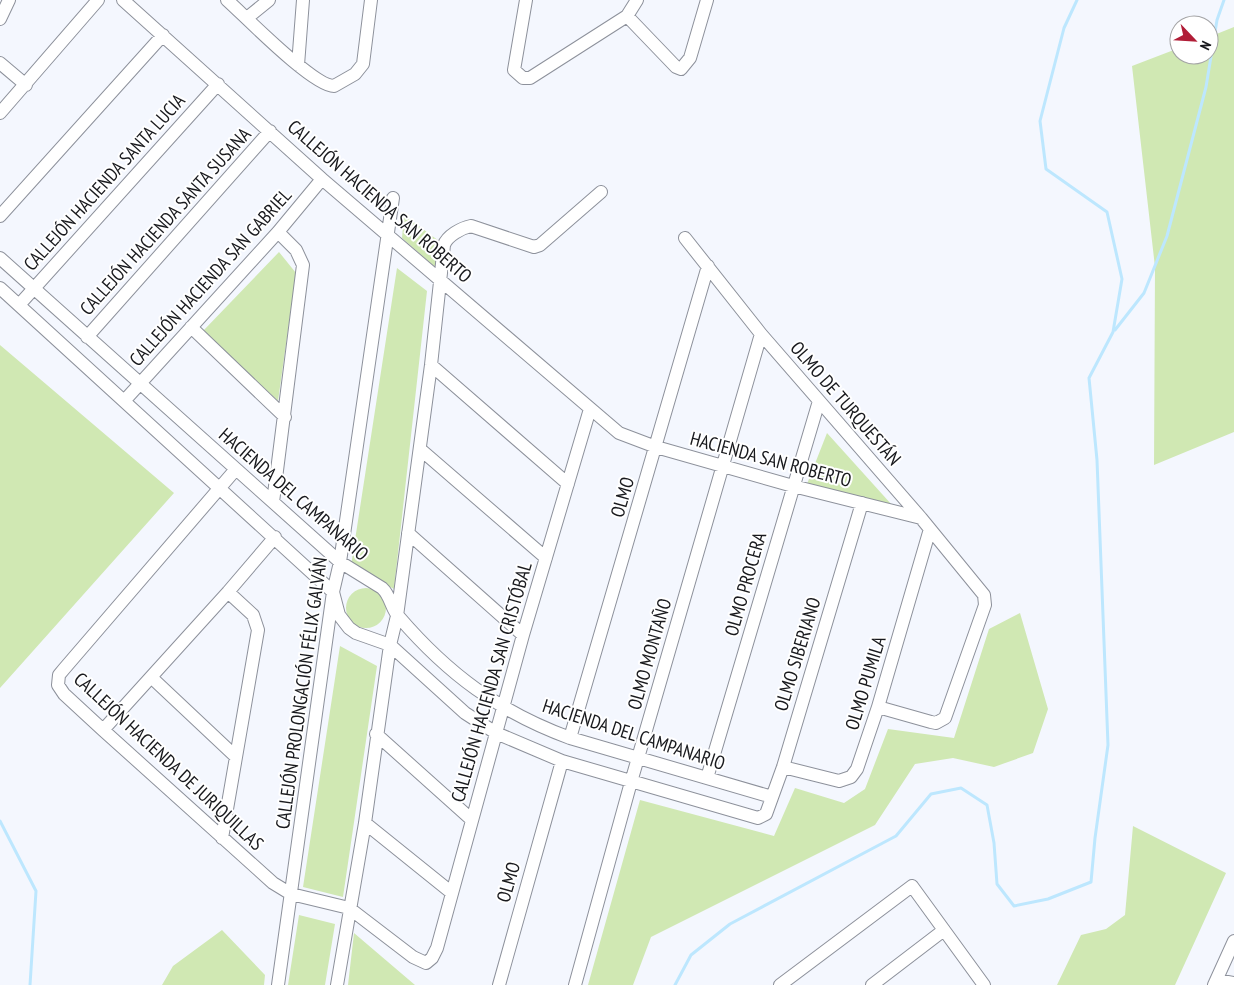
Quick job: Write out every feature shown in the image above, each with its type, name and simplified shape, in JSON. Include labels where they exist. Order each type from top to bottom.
[{"type":"street","points":[[0,19],[8,0]]},
{"type":"street","points":[[0,113],[98,0]]},
{"type":"street","name":"CALLEJÓN HACIENDA SAN ROBERTO","points":[[122,0],[322,179],[614,430]]},
{"type":"street","points":[[227,0],[298,65],[330,86],[345,81],[363,64],[371,0]]},
{"type":"street","points":[[247,18],[269,0]]},
{"type":"street","points":[[298,65],[303,0]]},
{"type":"street","points":[[526,1],[514,70],[523,78],[530,78],[539,74],[627,16],[637,0]]},
{"type":"street","points":[[627,16],[676,67],[681,69],[687,65],[707,0]]},
{"type":"street","points":[[0,216],[162,35]]},
{"type":"street","points":[[0,63],[26,85]]},
{"type":"street","name":"CALLEJÓN HACIENDA SANTA LUCIA","points":[[19,305],[218,84]]},
{"type":"street","name":"CALLEJÓN HACIENDA SANTA SUSANA","points":[[87,337],[270,131]]},
{"type":"street","name":"CALLEJÓN HACIENDA SAN GABRIEL","points":[[124,400],[278,232],[322,179]]},
{"type":"street","points":[[337,985],[365,824],[376,734],[390,645],[397,616],[431,365],[444,245],[446,240],[464,227],[471,226],[534,247],[540,245],[601,192]]},
{"type":"street","name":"CALLEJÓN PROLONGACIÓN FÉLIX GALVÁN","points":[[278,985],[333,592],[340,562],[393,198]]},
{"type":"street","points":[[274,502],[303,265],[296,250],[278,232]]},
{"type":"street","name":"OLMO DE TURQUESTÁN","points":[[685,238],[761,334],[982,591],[985,605],[945,718],[931,722],[878,707]]},
{"type":"street","name":"HACIENDA DEL CAMPANARIO","points":[[0,258],[340,562],[382,588],[387,593],[397,616],[468,685],[503,708],[570,738],[772,797]]},
{"type":"street","name":"OLMO","points":[[570,738],[708,266]]},
{"type":"street","points":[[0,288],[275,536],[333,592],[340,614],[349,628],[356,633],[390,645],[465,713],[496,733],[562,761],[631,782]]},
{"type":"street","points":[[191,327],[285,417]]},
{"type":"street","name":"OLMO MONTAÑO","points":[[575,985],[631,782],[761,334]]},
{"type":"street","points":[[431,365],[568,484]]},
{"type":"street","name":"OLMO PROCERA","points":[[707,778],[819,401]]},
{"type":"street","name":"CALLEJÓN HACIENDA SAN CRISTÓBAL","points":[[349,908],[412,957],[426,963],[435,953],[523,635],[590,408]]},
{"type":"street","name":"HACIENDA SAN ROBERTO","points":[[614,430],[656,447],[793,486],[921,518]]},
{"type":"street","points":[[420,449],[546,558]]},
{"type":"street","points":[[221,488],[236,470]]},
{"type":"street","name":"CALLEJÓN HACIENDA DE JURIQUILLAS","points":[[221,488],[59,675],[58,684],[64,694],[273,883],[291,894],[349,908]]},
{"type":"street","name":"OLMO SIBERIANO","points":[[631,782],[758,818],[766,814],[862,504]]},
{"type":"street","name":"OLMO PUMILA","points":[[782,767],[839,781],[852,777],[857,770],[878,707],[930,529]]},
{"type":"street","points":[[408,533],[523,635]]},
{"type":"street","points":[[103,730],[228,592],[275,536]]},
{"type":"street","points":[[222,838],[258,630],[253,615],[228,592]]},
{"type":"street","points":[[152,677],[235,756]]},
{"type":"street","points":[[376,734],[472,820]]},
{"type":"street","name":"OLMO","points":[[499,985],[562,761]]},
{"type":"street","points":[[365,824],[452,893]]},
{"type":"street","points":[[780,985],[912,886],[981,984]]},
{"type":"street","points":[[872,985],[944,930]]},
{"type":"street","points":[[1234,940],[1216,982],[1234,983]]},
{"type":"green space","points":[[1234,27],[1234,432],[1154,465],[1155,267],[1132,66],[1169,52],[1169,65],[1219,65],[1219,33]]},
{"type":"green space","points":[[404,215],[439,241],[436,268],[402,238]]},
{"type":"green space","points":[[279,252],[296,273],[278,401],[203,331]]},
{"type":"green space","points":[[397,268],[427,291],[394,589],[351,566]]},
{"type":"green space","points":[[0,345],[174,493],[0,688]]},
{"type":"green space","points":[[827,433],[901,515],[807,484]]},
{"type":"green space","points":[[370,588],[377,591],[383,597],[386,608],[385,616],[377,625],[370,628],[362,628],[355,625],[347,616],[346,604],[349,597],[358,589]]},
{"type":"green space","points":[[1020,613],[1048,709],[1033,753],[994,767],[953,758],[915,764],[875,825],[651,937],[633,985],[588,985],[640,800],[774,836],[795,788],[844,803],[865,789],[888,729],[954,738],[989,629]]},
{"type":"green space","points":[[340,646],[377,666],[343,897],[303,887]]},
{"type":"green space","points":[[1133,826],[1226,873],[1175,985],[1057,985],[1081,935],[1106,929],[1125,915]]},
{"type":"green space","points":[[299,915],[335,924],[325,985],[288,985]]},
{"type":"green space","points":[[222,930],[265,975],[264,985],[162,985],[173,966]]},
{"type":"green space","points":[[354,933],[415,985],[348,985]]},
{"type":"waterway","points":[[675,985],[691,955],[730,924],[896,836],[931,794],[961,788],[987,805],[994,843],[997,884],[1014,906],[1048,899],[1091,882],[1108,745],[1097,460],[1089,378],[1113,332],[1122,279],[1107,212],[1046,169],[1040,121],[1064,28],[1077,0]]},
{"type":"waterway","points":[[1115,330],[1144,293],[1167,236],[1206,87],[1217,20],[1224,0]]},
{"type":"waterway","points":[[0,821],[36,891],[30,985]]}]
